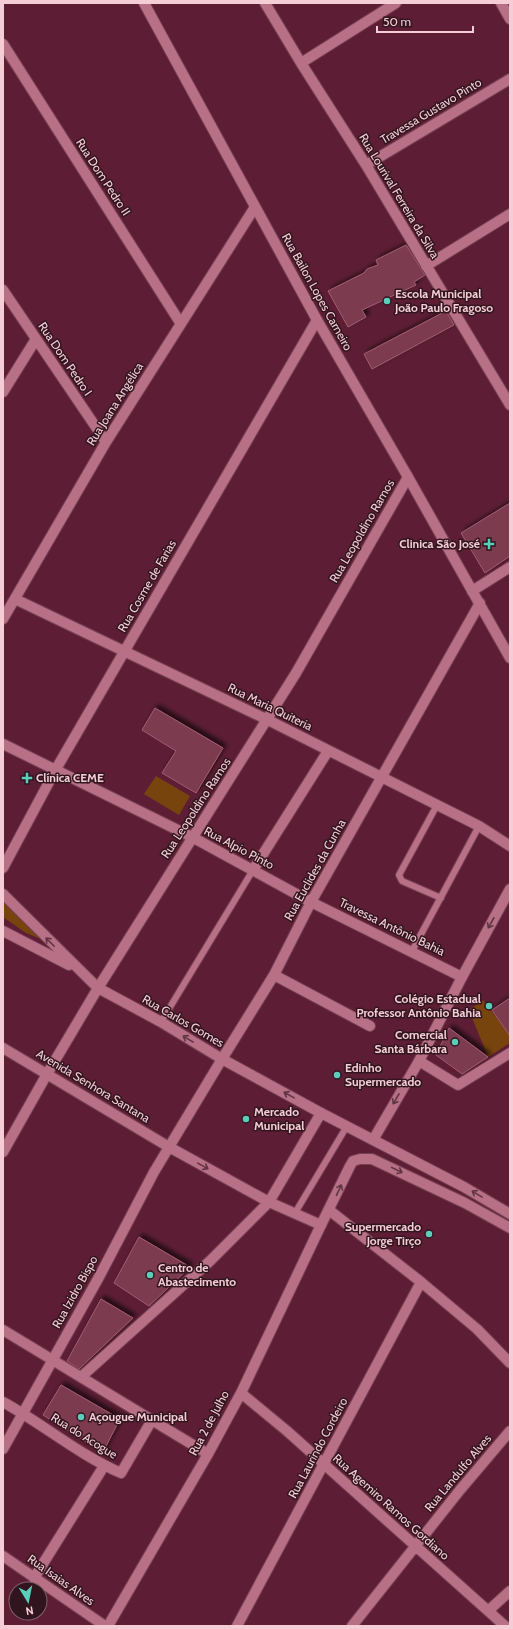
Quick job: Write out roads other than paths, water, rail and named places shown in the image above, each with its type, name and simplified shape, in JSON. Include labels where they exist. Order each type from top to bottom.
[{"type":"street","name":"Rua Lourival Ferreira da Silva","points":[[265,3],[366,165],[510,405]]},
{"type":"street","points":[[301,63],[396,3]]},
{"type":"street","points":[[501,3],[510,19]]},
{"type":"street","name":"Rua Bailon Lopes Carneiro","points":[[147,4],[317,320],[480,603],[510,658]]},
{"type":"street","name":"Rua Dom Pedro II","points":[[3,44],[181,324]]},
{"type":"street","name":"Travessa Gustavo Pinto","points":[[366,165],[510,78]]},
{"type":"street","name":"Rua Joana Angélica","points":[[3,619],[106,442],[255,207]]},
{"type":"street","points":[[426,266],[510,214]]},
{"type":"street","name":"Rua Dom Pedro I","points":[[3,290],[106,442]]},
{"type":"street","name":"Rua Cosme de Farias","points":[[3,868],[56,769],[124,650],[317,320]]},
{"type":"street","points":[[3,392],[36,339]]},
{"type":"street","name":"Rua Leopoldino Ramos","points":[[3,1152],[7,1136],[47,1074],[98,988],[192,837],[268,720],[408,477]]},
{"type":"street","points":[[472,591],[510,567]]},
{"type":"street","name":"Rua Maria Quiteria","points":[[15,599],[268,720],[479,826],[510,846]]},
{"type":"street","name":"Rua Euclides da Cunha","points":[[169,1147],[274,975],[311,902],[480,603]]},
{"type":"street","name":"Rua Alpio Pinto","points":[[3,744],[192,837],[311,902]]},
{"type":"street","points":[[252,870],[328,751]]},
{"type":"street","points":[[373,1140],[418,1061],[462,976],[510,889]]},
{"type":"street","name":"Rua Carlos Gomes","points":[[3,894],[78,970],[98,988],[161,1022],[222,1059],[321,1113],[464,1186],[510,1214]]},
{"type":"street","name":"Travessa Antônio Bahia","points":[[311,902],[462,976]]},
{"type":"street","points":[[3,931],[78,970]]},
{"type":"street","points":[[274,975],[370,1026]]},
{"type":"street","name":"Avenida Senhora Santana","points":[[3,1048],[169,1147],[268,1202],[321,1225]]},
{"type":"street","points":[[418,1061],[458,1085],[510,1053]]},
{"type":"street","points":[[81,1377],[210,1261],[268,1202],[321,1113]]},
{"type":"street","name":"Rua Izidro Bispo","points":[[3,1449],[99,1277],[169,1147]]},
{"type":"street","name":"Rua 2 de Julho","points":[[106,1626],[208,1454],[241,1393],[353,1161],[360,1158],[372,1159],[387,1165],[465,1203],[510,1228]]},
{"type":"street","points":[[329,1210],[477,1328],[510,1363]]},
{"type":"street","name":"Rua Laurindo Cordeiro","points":[[237,1626],[421,1282]]},
{"type":"street","points":[[3,1330],[208,1454]]},
{"type":"street","name":"Rua Agemiro Ramos Gordiano","points":[[241,1393],[287,1431],[505,1626]]},
{"type":"street","name":"Rua do Acogue","points":[[3,1402],[23,1413],[104,1466],[121,1473],[152,1420]]},
{"type":"street","name":"Rua Landulfo Alves","points":[[352,1626],[460,1490],[510,1431]]},
{"type":"street","points":[[34,1578],[104,1466]]},
{"type":"street","name":"Rua Isaias Alves","points":[[3,1556],[106,1626]]},
{"type":"street","points":[[488,1611],[510,1591]]},
{"type":"lane","points":[[437,805],[399,875],[399,878],[402,881],[441,898]]},
{"type":"lane","points":[[412,951],[479,826]]},
{"type":"lane","points":[[161,1022],[252,870]]},
{"type":"lane","points":[[295,1213],[347,1126]]},
{"type":"place","name":"Escola Municipal João Paulo Fragoso","points":[[387,301]]},
{"type":"place","name":"Clinica São José","points":[[489,544]]},
{"type":"place","name":"Clínica CEME","points":[[27,778]]},
{"type":"place","name":"Colégio Estadual Professor Antônio Bahia","points":[[489,1006]]},
{"type":"place","name":"Comercial Santa Bárbara","points":[[455,1042]]},
{"type":"place","name":"Edinho Supermercado","points":[[337,1075]]},
{"type":"place","name":"Mercado Municipal","points":[[246,1119]]},
{"type":"place","name":"Supermercado Jorge Tirço","points":[[429,1234]]},
{"type":"place","name":"Centro de Abastecimento","points":[[150,1275]]},
{"type":"place","name":"Açougue Municipal","points":[[81,1417]]}]
